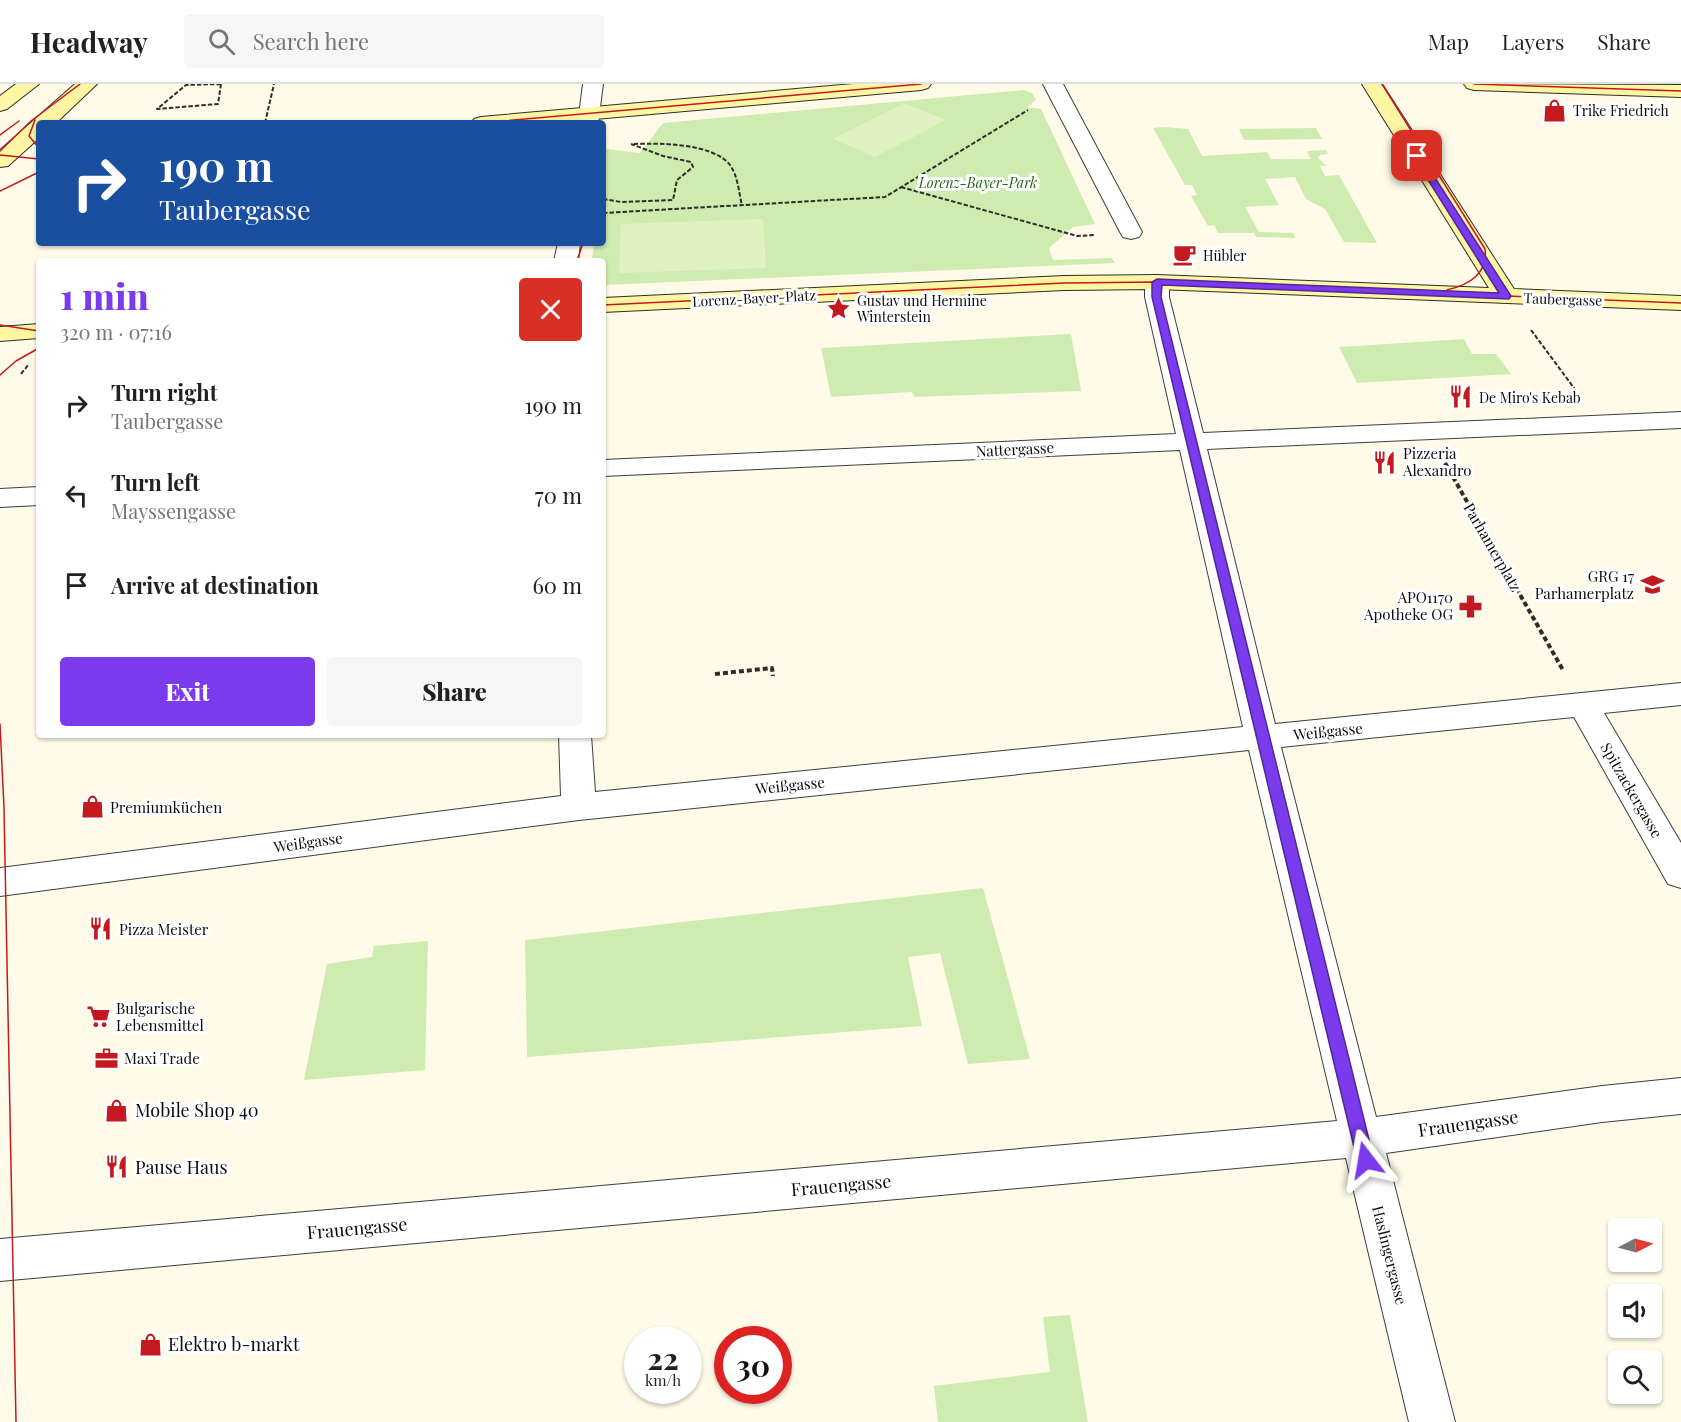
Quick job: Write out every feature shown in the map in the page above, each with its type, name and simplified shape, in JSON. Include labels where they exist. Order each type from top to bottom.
[{"type":"street","points":[[0,105],[29,84]]},
{"type":"street","points":[[47,120],[87,84]]},
{"type":"street","points":[[589,118],[593,84]]},
{"type":"street","points":[[546,120],[589,118],[921,84]]},
{"type":"street","points":[[1372,84],[1506,296]]},
{"type":"street","points":[[1474,84],[1681,91]]},
{"type":"street","points":[[1054,86],[1131,232]]},
{"type":"street","points":[[2,155],[36,130]]},
{"type":"street","points":[[2,155],[36,158]]},
{"type":"street","name":"Taubergasse","points":[[1157,282],[1681,303]]},
{"type":"street","name":"Lorenz-Bayer-Platz","points":[[606,305],[1064,283],[1157,282]]},
{"type":"street","name":"Haslingergasse","points":[[1157,282],[1156,297],[1262,738],[1432,1422]]},
{"type":"street","points":[[0,334],[36,332]]},
{"type":"street","points":[[1427,431],[1681,420]]},
{"type":"street","name":"Nattergasse","points":[[606,468],[1427,431]]},
{"type":"street","points":[[0,498],[36,496]]},
{"type":"street","points":[[1582,705],[1681,694]]},
{"type":"street","name":"Weißgasse","points":[[0,882],[579,807],[1582,705]]},
{"type":"street","name":"Spitzackergasse","points":[[1582,705],[1681,874]]},
{"type":"street","points":[[575,738],[579,807]]},
{"type":"street","name":"Frauengasse","points":[[0,1260],[1360,1138],[1602,1104],[1681,1096]]},
{"type":"path","points":[[186,84],[221,84],[218,104],[158,109],[186,84]]},
{"type":"path","points":[[266,120],[274,84]]},
{"type":"path","points":[[606,213],[885,197],[1041,103],[1034,89],[1054,86]]},
{"type":"path","points":[[623,143],[660,143],[720,154],[730,165],[742,206]]},
{"type":"path","points":[[606,200],[621,202],[672,200],[674,182],[679,175],[693,167],[691,162],[663,156],[632,144]]},
{"type":"path","points":[[901,187],[1077,236],[1131,232]]},
{"type":"path","points":[[1506,296],[1601,423]]},
{"type":"path","points":[[21,374],[31,361]]},
{"type":"path","name":"Parhamerplatz","points":[[1427,431],[1582,705]]},
{"type":"path","points":[[714,674],[772,668],[773,676]]},
{"type":"green space","name":"Lorenz-Bayer-Park","points":[[1024,90],[1032,93],[1036,100],[1027,107],[1041,109],[1095,224],[1073,227],[1049,248],[1053,260],[1112,258],[1115,263],[606,285],[606,258],[592,258],[594,246],[606,246],[606,149],[640,153],[663,123]]},
{"type":"green space","points":[[904,103],[946,120],[875,157],[833,139]]},
{"type":"green space","points":[[1153,128],[1188,129],[1202,156],[1267,152],[1271,159],[1311,159],[1307,151],[1326,150],[1328,154],[1320,155],[1318,158],[1327,166],[1320,166],[1325,176],[1339,175],[1377,243],[1344,242],[1325,209],[1306,199],[1295,177],[1265,179],[1279,205],[1245,207],[1259,232],[1293,233],[1295,238],[1256,237],[1254,233],[1218,233],[1214,225],[1208,226],[1191,196],[1197,195],[1192,185],[1185,185]]},
{"type":"green space","points":[[1316,128],[1322,139],[1244,140],[1239,129]]},
{"type":"green space","points":[[763,219],[766,268],[619,273],[621,224]]},
{"type":"green space","points":[[1071,334],[1081,391],[914,397],[912,392],[831,397],[821,348]]},
{"type":"green space","points":[[1464,339],[1472,354],[1496,354],[1511,374],[1357,383],[1339,347]]},
{"type":"green space","points":[[983,888],[1030,1059],[968,1064],[940,953],[908,957],[922,1026],[527,1057],[525,940]]},
{"type":"green space","points":[[428,941],[425,1070],[304,1080],[327,964],[372,957],[374,946]]},
{"type":"green space","points":[[1070,1315],[1088,1422],[938,1422],[934,1386],[1050,1372],[1043,1317]]},
{"type":"tram line","points":[[0,151],[31,121],[80,84]]},
{"type":"tram line","points":[[515,120],[921,84]]},
{"type":"tram line","points":[[1382,84],[1485,249],[1485,258],[1480,272],[1463,285],[1447,290]]},
{"type":"tram line","points":[[1474,84],[1681,91]]},
{"type":"tram line","points":[[35,120],[29,136],[36,144]]},
{"type":"tram line","points":[[0,135],[19,121]]},
{"type":"tram line","points":[[0,155],[36,159]]},
{"type":"tram line","points":[[0,191],[36,173]]},
{"type":"tram line","points":[[578,258],[582,246]]},
{"type":"tram line","points":[[606,305],[1064,283],[1157,282],[1681,303]]},
{"type":"tram line","points":[[0,325],[36,331]]},
{"type":"tram line","points":[[0,375],[16,361],[36,350]]},
{"type":"tram line","points":[[0,724],[4,808],[16,1422]]},
{"type":"place","name":"Trike Friedrich","points":[[1555,110]]},
{"type":"place","name":"Hübler","points":[[1185,255]]},
{"type":"place","name":"Gustav und Hermine Winterstein","points":[[839,308]]},
{"type":"place","name":"De Miro's Kebab","points":[[1461,397]]},
{"type":"place","name":"Pizzeria Alexandro","points":[[1385,462]]},
{"type":"place","name":"GRG 17 Parhamerplatz","points":[[1652,585]]},
{"type":"place","name":"APO1170 Apotheke OG","points":[[1471,606]]},
{"type":"place","name":"Premiumküchen","points":[[92,807]]},
{"type":"place","name":"Pizza Meister","points":[[101,929]]},
{"type":"place","name":"Bulgarische Lebensmittel","points":[[98,1017]]},
{"type":"place","name":"Maxi Trade","points":[[106,1058]]},
{"type":"place","name":"Mobile Shop 40","points":[[117,1110]]},
{"type":"place","name":"Pause Haus","points":[[117,1167]]},
{"type":"place","name":"Elektro b-markt","points":[[150,1344]]},
{"type":"route","points":[[1366,1160],[1156,297],[1157,282],[1506,296],[1417,156]]}]
